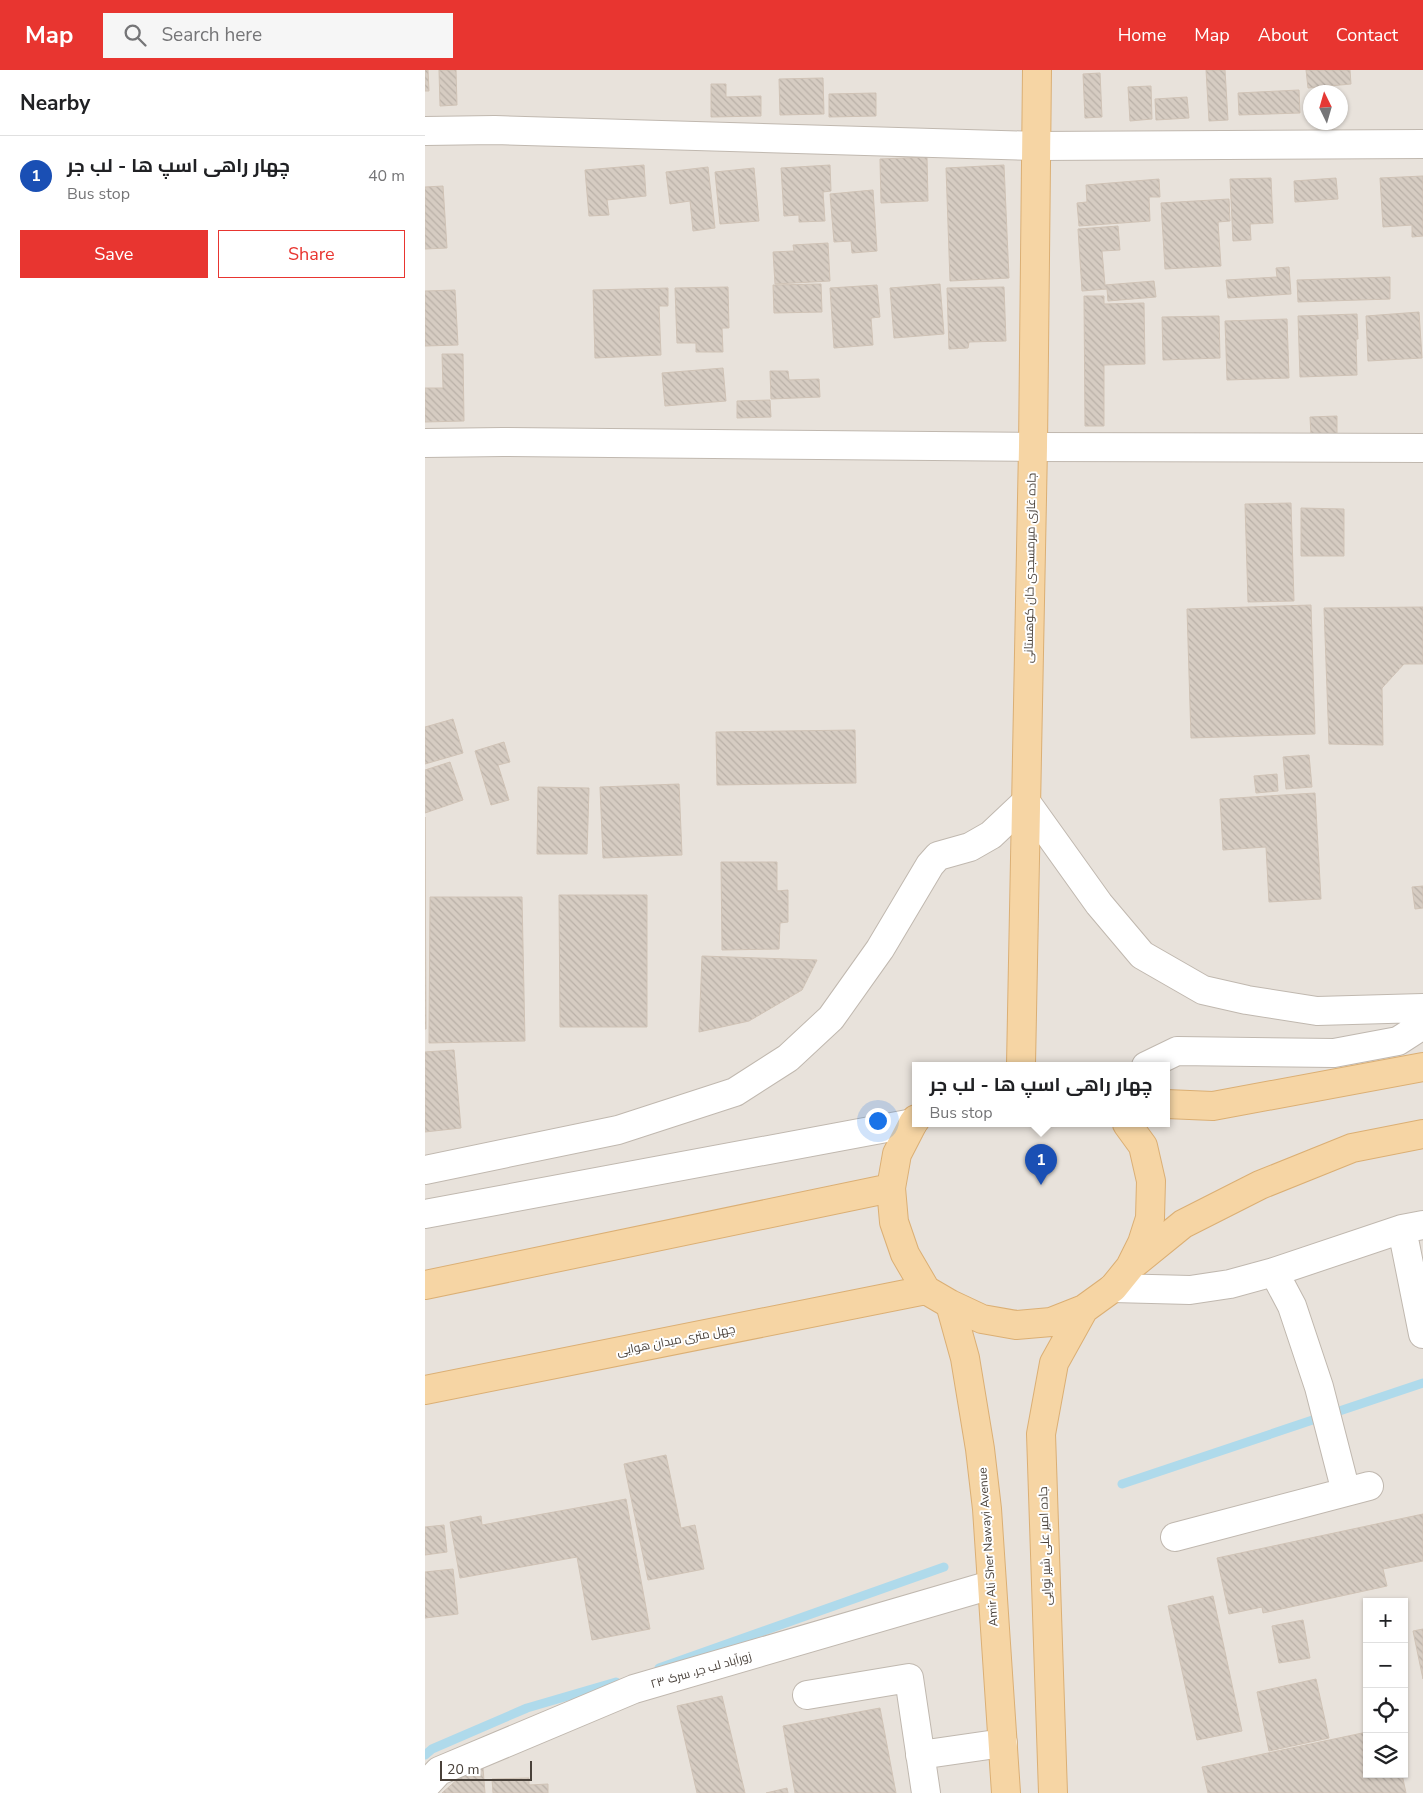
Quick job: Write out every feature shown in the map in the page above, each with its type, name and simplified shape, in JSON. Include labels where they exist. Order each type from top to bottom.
[{"type":"main road","name":"جاده غازی میرمسجدی خان کوهستانی","points":[[1021,1062],[1033,447],[1037,70]]},
{"type":"main road","points":[[1170,1104],[1213,1106],[1423,1067]]},
{"type":"main road","points":[[912,1125],[897,1154],[891,1188],[894,1222],[905,1254],[926,1290],[982,1319],[1017,1325],[1051,1322],[1084,1309],[1113,1288],[1130,1267],[1143,1243],[1150,1218],[1151,1181],[1143,1146],[1129,1127]]},
{"type":"main road","points":[[1130,1267],[1183,1224],[1260,1185],[1353,1148],[1423,1134]]},
{"type":"main road","points":[[425,1285],[891,1188]]},
{"type":"main road","name":"چهل متری میدان هوایی","points":[[425,1390],[926,1290]]},
{"type":"main road","name":"Amir Ali Sher Nawayi Avenue","points":[[950,1304],[965,1358],[980,1449],[987,1509],[1006,1793]]},
{"type":"main road","name":"جاده امیر علی شیر نوایی","points":[[1053,1793],[1041,1434],[1054,1363],[1084,1309]]},
{"type":"street","points":[[425,131],[495,130],[1037,146],[1423,144]]},
{"type":"street","points":[[425,443],[1423,448]]},
{"type":"street","points":[[425,1170],[618,1130],[735,1092],[788,1058],[831,1018],[879,949],[930,865],[938,856],[969,847],[991,835],[1026,802],[1099,904],[1142,955],[1203,990],[1247,1000],[1317,1011],[1423,1008]]},
{"type":"street","points":[[1154,1062],[1177,1051],[1334,1052],[1398,1041],[1423,1025]]},
{"type":"street","points":[[425,1214],[912,1121]]},
{"type":"street","points":[[1113,1288],[1190,1290],[1230,1284],[1274,1272],[1413,1227],[1423,1334]]},
{"type":"street","points":[[1175,1537],[1357,1489],[1335,1454],[1319,1387],[1292,1306],[1274,1272]]},
{"type":"street","name":"زورآباد لب جر، سرک ۲۳","points":[[425,1786],[439,1772],[634,1689],[991,1585]]},
{"type":"street","points":[[807,1695],[909,1678],[926,1793]]},
{"type":"street","points":[[920,1755],[1003,1743]]},
{"type":"shaded area","points":[[425,70],[1423,70],[1423,1793],[425,1793]]},
{"type":"building","points":[[425,70],[428,70],[429,91],[425,91]]},
{"type":"building","points":[[439,70],[456,70],[457,105],[440,106]]},
{"type":"building","points":[[1206,70],[1225,70],[1228,120],[1209,121]]},
{"type":"building","points":[[1306,70],[1350,70],[1351,84],[1308,85]]},
{"type":"building","points":[[1100,73],[1102,117],[1085,118],[1083,74]]},
{"type":"building","points":[[823,78],[824,114],[780,115],[779,79]]},
{"type":"building","points":[[711,84],[726,84],[726,97],[761,96],[761,116],[711,117]]},
{"type":"building","points":[[1151,86],[1152,119],[1130,121],[1128,87]]},
{"type":"building","points":[[1299,90],[1300,113],[1239,115],[1238,93]]},
{"type":"building","points":[[876,93],[876,116],[829,117],[829,94]]},
{"type":"building","points":[[1187,97],[1189,118],[1156,120],[1155,99]]},
{"type":"building","points":[[927,157],[928,201],[881,203],[880,159]]},
{"type":"building","points":[[644,165],[646,196],[607,200],[609,215],[589,216],[585,170]]},
{"type":"building","points":[[830,165],[831,191],[823,192],[825,221],[799,222],[799,215],[784,216],[781,168]]},
{"type":"building","points":[[1004,165],[1009,278],[950,281],[946,168]]},
{"type":"building","points":[[708,167],[715,228],[693,231],[690,201],[670,204],[666,172]]},
{"type":"building","points":[[754,168],[759,221],[720,224],[715,172]]},
{"type":"building","points":[[1423,176],[1423,236],[1412,237],[1412,225],[1383,227],[1380,178]]},
{"type":"building","points":[[1271,178],[1273,223],[1250,224],[1251,240],[1233,241],[1230,179]]},
{"type":"building","points":[[1336,178],[1338,199],[1295,202],[1294,181]]},
{"type":"building","points":[[1159,179],[1160,197],[1149,197],[1150,221],[1079,226],[1077,203],[1087,202],[1086,185]]},
{"type":"building","points":[[443,186],[447,248],[425,249],[425,187]]},
{"type":"building","points":[[873,190],[877,251],[852,253],[851,241],[834,242],[830,194]]},
{"type":"building","points":[[1229,199],[1230,221],[1218,222],[1221,266],[1165,269],[1161,203]]},
{"type":"building","points":[[1118,226],[1120,250],[1102,251],[1105,285],[1154,281],[1156,297],[1108,301],[1107,289],[1082,291],[1078,229]]},
{"type":"building","points":[[828,243],[830,281],[775,284],[773,252],[794,251],[793,245]]},
{"type":"building","points":[[1289,267],[1291,294],[1228,298],[1226,280],[1277,277],[1276,268]]},
{"type":"building","points":[[1390,277],[1390,299],[1298,302],[1297,280]]},
{"type":"building","points":[[821,284],[822,312],[774,313],[773,285]]},
{"type":"building","points":[[940,284],[944,334],[894,338],[890,288]]},
{"type":"building","points":[[877,285],[880,317],[871,318],[873,345],[834,348],[830,288]]},
{"type":"building","points":[[728,287],[729,328],[722,328],[723,352],[696,352],[696,343],[677,343],[675,288]]},
{"type":"building","points":[[1004,287],[1006,341],[969,342],[968,348],[949,349],[947,288]]},
{"type":"building","points":[[668,288],[668,306],[659,306],[661,355],[595,358],[593,290]]},
{"type":"building","points":[[455,290],[458,345],[425,346],[425,291]]},
{"type":"building","points":[[1084,296],[1104,296],[1104,304],[1144,303],[1145,364],[1104,365],[1104,426],[1085,426]]},
{"type":"building","points":[[1419,312],[1422,358],[1368,361],[1366,316]]},
{"type":"building","points":[[1357,314],[1357,375],[1300,377],[1298,316]]},
{"type":"building","points":[[1219,316],[1220,358],[1163,360],[1162,317]]},
{"type":"building","points":[[1287,319],[1289,378],[1227,380],[1225,321]]},
{"type":"building","points":[[442,354],[463,354],[464,421],[425,422],[425,388],[443,388]]},
{"type":"building","points":[[723,368],[726,401],[665,406],[662,373]]},
{"type":"building","points":[[770,371],[788,371],[789,380],[819,379],[820,397],[771,399]]},
{"type":"building","points":[[770,400],[771,417],[737,418],[737,401]]},
{"type":"building","points":[[1337,416],[1337,434],[1311,435],[1310,417]]},
{"type":"building","points":[[1291,503],[1294,601],[1248,602],[1245,504]]},
{"type":"building","points":[[1301,508],[1344,509],[1344,556],[1301,556]]},
{"type":"building","points":[[1311,605],[1315,734],[1191,738],[1187,609]]},
{"type":"building","points":[[1423,607],[1423,664],[1404,664],[1382,688],[1383,745],[1329,744],[1324,608]]},
{"type":"building","points":[[453,719],[463,753],[425,764],[425,727]]},
{"type":"building","points":[[855,730],[856,783],[717,785],[716,732]]},
{"type":"building","points":[[504,742],[510,762],[498,765],[509,800],[491,805],[475,751]]},
{"type":"building","points":[[1309,755],[1312,787],[1286,789],[1283,757]]},
{"type":"building","points":[[450,762],[463,800],[425,813],[425,770]]},
{"type":"building","points":[[1277,774],[1278,791],[1256,793],[1254,776]]},
{"type":"building","points":[[679,784],[682,855],[603,858],[600,787]]},
{"type":"building","points":[[538,787],[589,788],[587,854],[537,854]]},
{"type":"building","points":[[1315,793],[1321,899],[1269,902],[1266,847],[1223,850],[1220,799]]},
{"type":"building","points":[[425,817],[426,1029],[425,1029]]},
{"type":"building","points":[[721,862],[777,862],[777,891],[788,890],[788,922],[780,923],[779,949],[722,950]]},
{"type":"building","points":[[1423,886],[1423,908],[1415,909],[1412,887]]},
{"type":"building","points":[[559,895],[647,895],[647,1027],[560,1027]]},
{"type":"building","points":[[430,897],[522,897],[525,1041],[429,1043]]},
{"type":"building","points":[[702,956],[817,960],[802,990],[749,1021],[699,1032]]},
{"type":"building","points":[[454,1050],[461,1128],[425,1132],[425,1052]]},
{"type":"building","points":[[666,1455],[681,1528],[695,1525],[704,1569],[648,1580],[624,1464]]},
{"type":"building","points":[[626,1499],[650,1629],[592,1640],[577,1557],[460,1578],[450,1522],[481,1516],[482,1525]]},
{"type":"building","points":[[1423,1514],[1423,1561],[1383,1569],[1387,1586],[1263,1613],[1262,1607],[1229,1614],[1217,1558]]},
{"type":"building","points":[[444,1525],[447,1552],[425,1555],[425,1527]]},
{"type":"building","points":[[453,1569],[458,1614],[425,1618],[425,1572]]},
{"type":"building","points":[[1213,1596],[1242,1731],[1197,1740],[1168,1606]]},
{"type":"building","points":[[1303,1620],[1310,1658],[1279,1663],[1272,1626]]},
{"type":"building","points":[[1423,1629],[1423,1679],[1413,1631]]},
{"type":"building","points":[[1316,1679],[1329,1738],[1269,1751],[1257,1692]]},
{"type":"building","points":[[722,1696],[745,1793],[697,1793],[677,1706]]},
{"type":"building","points":[[880,1708],[896,1793],[795,1793],[783,1726]]},
{"type":"building","points":[[1363,1733],[1363,1778],[1403,1778],[1406,1793],[1208,1793],[1202,1767]]},
{"type":"building","points":[[483,1768],[485,1793],[442,1793],[459,1778]]},
{"type":"building","points":[[529,1778],[529,1785],[548,1784],[548,1793],[493,1793],[492,1779]]},
{"type":"building","points":[[787,1788],[788,1793],[766,1793]]},
{"type":"waterway","points":[[1122,1484],[1423,1383]]},
{"type":"waterway","points":[[659,1668],[944,1567]]},
{"type":"waterway","points":[[425,1755],[432,1749],[527,1708],[616,1682]]},
{"type":"place","name":"چهار راهی اسپ ها - لب جر","points":[[1041,1185]]}]
